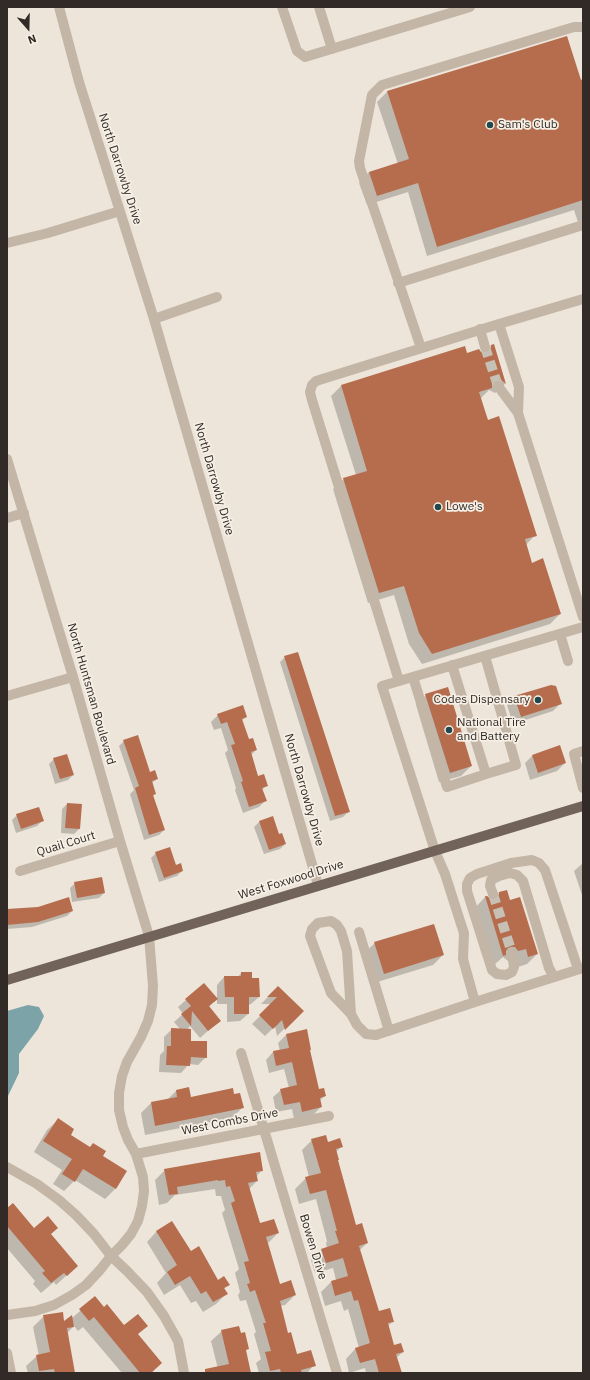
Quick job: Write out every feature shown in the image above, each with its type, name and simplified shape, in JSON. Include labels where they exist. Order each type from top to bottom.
[{"type":"main road","name":"West Foxwood Drive","points":[[7,980],[583,806]]},
{"type":"street","name":"North Darrowby Drive","points":[[59,7],[79,82],[154,319],[318,885]]},
{"type":"street","points":[[282,7],[297,51],[305,57],[470,7]]},
{"type":"street","points":[[319,7],[332,48]]},
{"type":"street","points":[[421,348],[360,168],[359,161],[372,95],[382,85],[574,27],[583,27]]},
{"type":"street","points":[[7,243],[48,233],[120,210]]},
{"type":"street","points":[[398,283],[583,225]]},
{"type":"street","points":[[154,319],[217,297]]},
{"type":"street","points":[[400,681],[310,392],[312,385],[316,381],[480,329],[583,299]]},
{"type":"street","points":[[499,324],[519,387],[518,413]]},
{"type":"street","points":[[480,329],[485,347]]},
{"type":"street","points":[[498,386],[518,413],[583,617]]},
{"type":"street","name":"North Huntsman Boulevard","points":[[7,459],[149,936],[153,986],[152,1005],[148,1021],[142,1037],[127,1062],[122,1076],[119,1093],[119,1110],[123,1127],[136,1154],[143,1176],[144,1191],[138,1221],[131,1234],[100,1270],[91,1280],[72,1295],[54,1305],[35,1311],[7,1316]]},
{"type":"street","points":[[7,518],[24,513]]},
{"type":"street","points":[[475,1002],[463,960],[464,933],[435,850],[382,686],[583,627]]},
{"type":"street","points":[[560,634],[568,661]]},
{"type":"street","points":[[413,677],[447,787],[516,765],[485,656]]},
{"type":"street","points":[[452,665],[486,774]]},
{"type":"street","points":[[7,696],[73,677]]},
{"type":"street","points":[[583,751],[574,754],[580,767],[583,788]]},
{"type":"street","name":"Quail Court","points":[[20,871],[120,841]]},
{"type":"street","points":[[351,1014],[347,951],[341,932],[337,925],[331,921],[318,923],[312,929],[310,936],[331,993],[351,1014],[357,1025],[366,1034],[376,1035],[581,969],[545,870],[539,863],[532,860],[511,863],[477,874],[470,878],[467,884],[467,891],[492,970],[497,974],[512,972],[514,967],[512,953]]},
{"type":"street","points":[[493,894],[490,886],[492,880],[499,876],[510,873],[518,875],[523,881],[549,968],[554,977]]},
{"type":"street","points":[[359,932],[389,1031]]},
{"type":"street","name":"Bowen Drive","points":[[241,1053],[337,1373]]},
{"type":"street","name":"West Combs Drive","points":[[136,1154],[329,1116]]},
{"type":"street","points":[[7,1167],[37,1184],[76,1215],[94,1234],[111,1256],[147,1292],[164,1316],[178,1340],[184,1373]]},
{"type":"street","points":[[7,1353],[11,1373]]},
{"type":"water","points":[[28,1005],[39,1007],[44,1016],[38,1029],[19,1054],[19,1073],[7,1098],[7,1011]]},
{"type":"building","name":"Sam's Club","points":[[567,36],[581,80],[583,79],[583,200],[437,247],[418,183],[377,196],[369,172],[409,159],[387,91]]},
{"type":"building","name":"Lowe's","points":[[494,344],[506,384],[501,380],[497,380],[492,383],[492,388],[479,392],[488,420],[499,416],[537,536],[525,539],[532,563],[543,558],[561,614],[432,654],[419,633],[404,586],[379,593],[343,478],[367,471],[341,385],[465,346],[467,353],[479,349],[481,352],[486,353],[490,351],[491,345]]},
{"type":"building","points":[[298,652],[350,812],[335,816],[284,656]]},
{"type":"building","name":"Codes Dispensary","points":[[551,685],[556,686],[562,704],[521,717],[514,696]]},
{"type":"building","name":"National Tire and Battery","points":[[448,687],[472,766],[450,773],[425,694]]},
{"type":"building","points":[[243,705],[247,717],[242,719],[249,739],[253,738],[257,750],[251,752],[258,776],[264,774],[268,786],[262,788],[267,801],[249,807],[241,782],[243,781],[231,745],[235,744],[227,722],[221,724],[217,714]]},
{"type":"building","points":[[138,735],[150,772],[155,770],[158,779],[152,781],[156,794],[153,795],[165,830],[149,835],[135,788],[139,786],[123,740]]},
{"type":"building","points":[[560,745],[566,763],[538,773],[532,755]]},
{"type":"building","points":[[67,754],[74,775],[60,779],[53,758]]},
{"type":"building","points":[[67,803],[82,804],[80,829],[65,828]]},
{"type":"building","points":[[39,807],[44,821],[21,829],[16,814]]},
{"type":"building","points":[[273,816],[279,834],[282,833],[286,844],[269,850],[259,821]]},
{"type":"building","points":[[170,847],[176,865],[181,863],[183,871],[164,878],[155,852]]},
{"type":"building","points":[[102,877],[105,893],[77,898],[74,882]]},
{"type":"building","points":[[507,890],[510,900],[520,897],[538,954],[528,957],[526,949],[518,951],[515,947],[511,947],[506,951],[506,955],[503,956],[485,896],[495,900],[498,898],[499,892]]},
{"type":"building","points":[[69,897],[73,911],[38,922],[7,925],[7,909],[38,907]]},
{"type":"building","points":[[434,924],[444,955],[384,974],[374,942]]},
{"type":"building","points":[[241,972],[252,972],[252,978],[259,978],[260,997],[249,997],[249,1014],[234,1014],[234,997],[225,997],[224,976],[241,976]]},
{"type":"building","points":[[204,983],[218,999],[209,1006],[221,1021],[208,1031],[192,1011],[191,1026],[181,1014],[191,1006],[185,999]]},
{"type":"building","points":[[278,986],[304,1011],[285,1030],[282,1020],[273,1029],[259,1015],[277,997],[267,997]]},
{"type":"building","points":[[171,1028],[191,1029],[191,1041],[207,1041],[207,1058],[191,1057],[190,1066],[166,1065],[167,1046],[171,1046]]},
{"type":"building","points":[[307,1029],[319,1089],[324,1088],[326,1096],[320,1098],[322,1107],[302,1112],[300,1102],[284,1105],[280,1089],[297,1085],[292,1062],[276,1066],[273,1051],[289,1048],[286,1034]]},
{"type":"building","points":[[189,1087],[191,1097],[233,1088],[234,1094],[240,1093],[244,1108],[155,1126],[151,1102],[177,1097],[176,1090]]},
{"type":"building","points":[[58,1118],[74,1129],[71,1135],[90,1147],[93,1143],[106,1151],[103,1156],[127,1171],[116,1189],[83,1169],[75,1182],[62,1174],[72,1159],[43,1141]]},
{"type":"building","points":[[326,1135],[328,1142],[340,1138],[343,1147],[336,1149],[338,1160],[356,1225],[362,1223],[368,1243],[359,1246],[379,1311],[390,1308],[394,1322],[388,1323],[394,1345],[401,1343],[404,1352],[396,1354],[402,1373],[379,1373],[375,1359],[360,1363],[355,1348],[370,1343],[358,1300],[354,1301],[351,1291],[335,1296],[331,1281],[348,1276],[343,1258],[326,1263],[321,1249],[339,1243],[335,1231],[337,1231],[326,1190],[310,1194],[305,1177],[321,1173],[311,1139]]},
{"type":"building","points":[[260,1152],[263,1171],[256,1172],[258,1181],[248,1183],[260,1223],[274,1219],[279,1233],[266,1237],[280,1284],[291,1280],[296,1295],[280,1301],[288,1333],[291,1332],[297,1354],[311,1350],[316,1366],[301,1370],[302,1373],[281,1373],[280,1369],[270,1371],[265,1352],[271,1351],[263,1323],[266,1323],[255,1290],[250,1292],[247,1284],[250,1283],[244,1262],[249,1261],[231,1203],[235,1201],[230,1186],[226,1187],[225,1180],[218,1180],[177,1187],[178,1194],[169,1195],[164,1169]]},
{"type":"building","points":[[13,1203],[34,1228],[48,1216],[58,1228],[51,1234],[78,1266],[67,1276],[64,1273],[51,1283],[42,1273],[45,1271],[7,1226],[7,1208]]},
{"type":"building","points":[[172,1221],[191,1251],[199,1246],[218,1280],[224,1276],[230,1285],[224,1288],[228,1294],[213,1302],[206,1291],[201,1294],[190,1276],[175,1285],[167,1272],[177,1265],[156,1231]]},
{"type":"building","points":[[95,1296],[104,1307],[107,1304],[124,1325],[138,1314],[148,1326],[138,1334],[162,1363],[151,1373],[140,1373],[94,1317],[89,1321],[79,1309]]},
{"type":"building","points":[[63,1312],[64,1321],[72,1315],[74,1327],[67,1328],[75,1373],[55,1373],[54,1369],[39,1371],[36,1355],[50,1352],[43,1315]]},
{"type":"building","points":[[239,1326],[241,1333],[245,1332],[249,1349],[246,1350],[251,1373],[205,1373],[205,1369],[229,1364],[221,1330]]},
{"type":"tunnel","points":[[485,347],[498,386]]},
{"type":"tunnel","points":[[493,894],[512,953]]},
{"type":"place","name":"Sam's Club","points":[[490,125]]},
{"type":"place","name":"Lowe's","points":[[438,507]]},
{"type":"place","name":"Codes Dispensary","points":[[538,700]]},
{"type":"place","name":"National Tire and Battery","points":[[449,730]]}]
